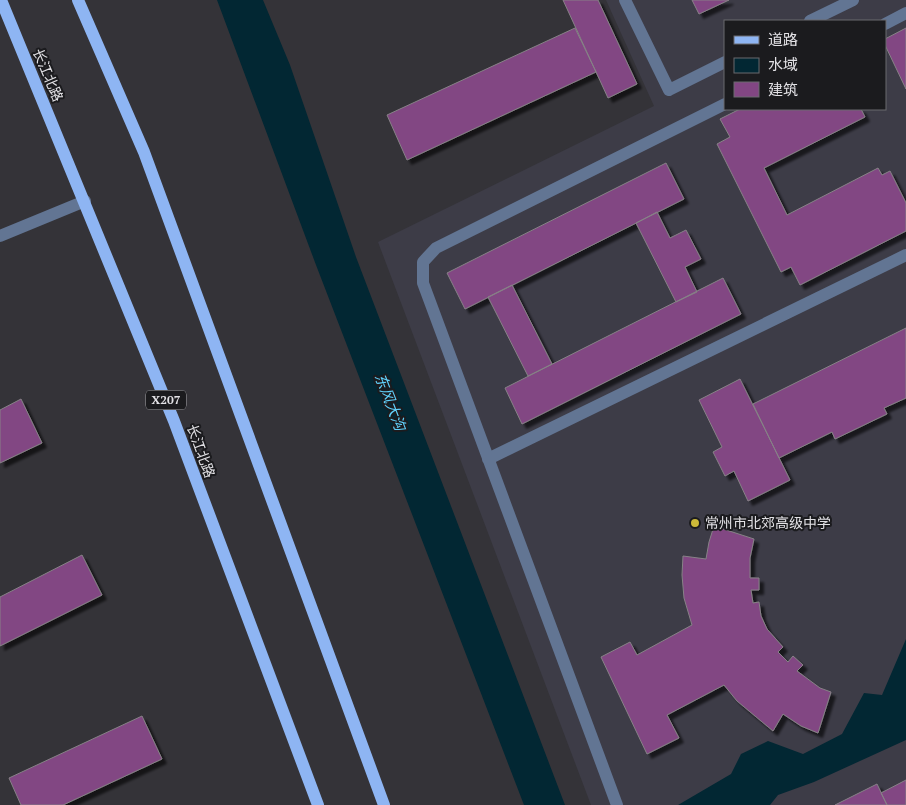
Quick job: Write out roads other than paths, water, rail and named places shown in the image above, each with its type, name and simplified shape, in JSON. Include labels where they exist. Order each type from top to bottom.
[{"type":"main road","name":"长江北路","points":[[1,0],[174,421],[318,805]]},
{"type":"main road","points":[[78,0],[144,152],[384,805]]},
{"type":"street","points":[[626,0],[669,90],[724,62]]},
{"type":"street","points":[[812,20],[854,0]]},
{"type":"street","points":[[886,23],[906,13]]},
{"type":"street","points":[[617,805],[423,284],[423,262],[436,248],[724,104]]},
{"type":"street","points":[[0,236],[84,200]]},
{"type":"street","points":[[488,459],[906,255]]},
{"type":"water","name":"东风大沟","points":[[217,0],[263,0],[290,65],[356,257],[565,805],[524,805],[316,265]]},
{"type":"water","points":[[906,639],[906,740],[814,782],[778,795],[770,805],[678,805],[731,774],[741,754],[768,741],[803,754],[842,734],[864,693],[882,695]]},
{"type":"place","name":"常州市北郊高级中学","points":[[695,523]]}]
